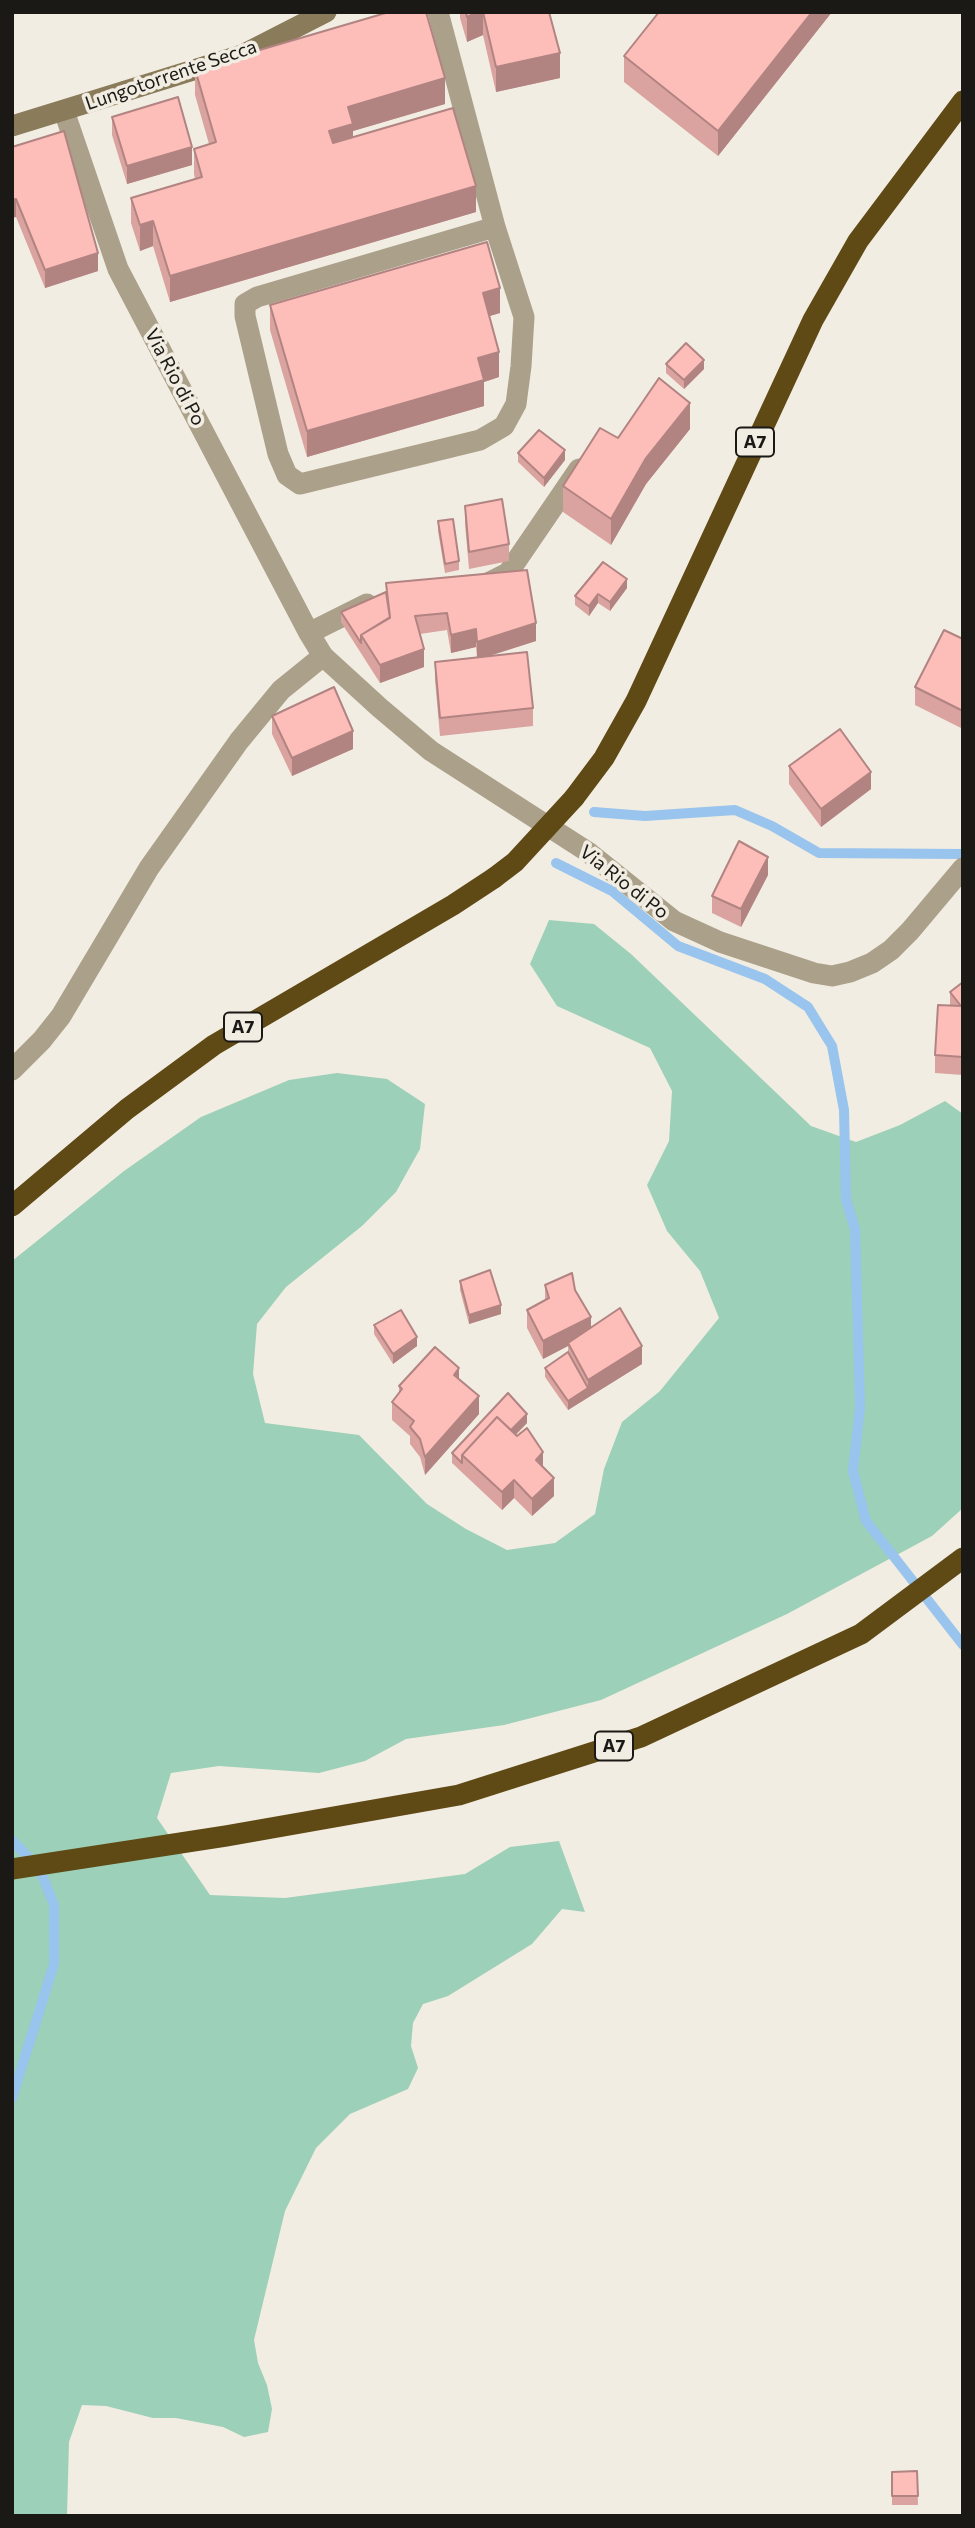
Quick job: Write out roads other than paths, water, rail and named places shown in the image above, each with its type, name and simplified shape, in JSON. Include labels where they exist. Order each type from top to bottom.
[{"type":"highway","name":"A7","points":[[12,1206],[127,1110],[214,1045],[453,905],[494,878],[531,845],[574,798],[604,758],[636,701],[813,320],[858,241],[963,101]]},
{"type":"highway","name":"A7","points":[[12,1869],[226,1836],[459,1794],[641,1737],[861,1634],[963,1558]]},
{"type":"main road","name":"Lungotorrente Secca","points":[[12,127],[242,55],[326,12]]},
{"type":"street","points":[[438,12],[495,227],[524,317],[516,404],[503,426],[480,440],[300,484],[286,475],[275,441],[244,304],[257,297],[495,227]]},
{"type":"street","name":"Via Rio di Po","points":[[64,111],[118,269],[309,633],[323,656],[431,751],[589,852],[674,920],[711,938],[794,967],[832,976],[850,972],[891,950],[963,868]]},
{"type":"street","points":[[466,587],[494,582],[508,573],[594,448]]},
{"type":"street","points":[[309,633],[385,596]]},
{"type":"street","points":[[12,1070],[61,1016],[149,868],[239,741],[281,690],[323,656]]},
{"type":"waterway","points":[[594,812],[645,816],[735,810],[772,826],[819,853],[963,854]]},
{"type":"waterway","points":[[556,863],[612,891],[678,946],[765,979],[808,1007],[832,1046],[844,1110],[846,1200],[855,1229],[860,1407],[853,1471],[866,1521],[963,1645]]},
{"type":"waterway","points":[[12,1840],[40,1870],[54,1905],[54,1964],[12,2098]]}]
